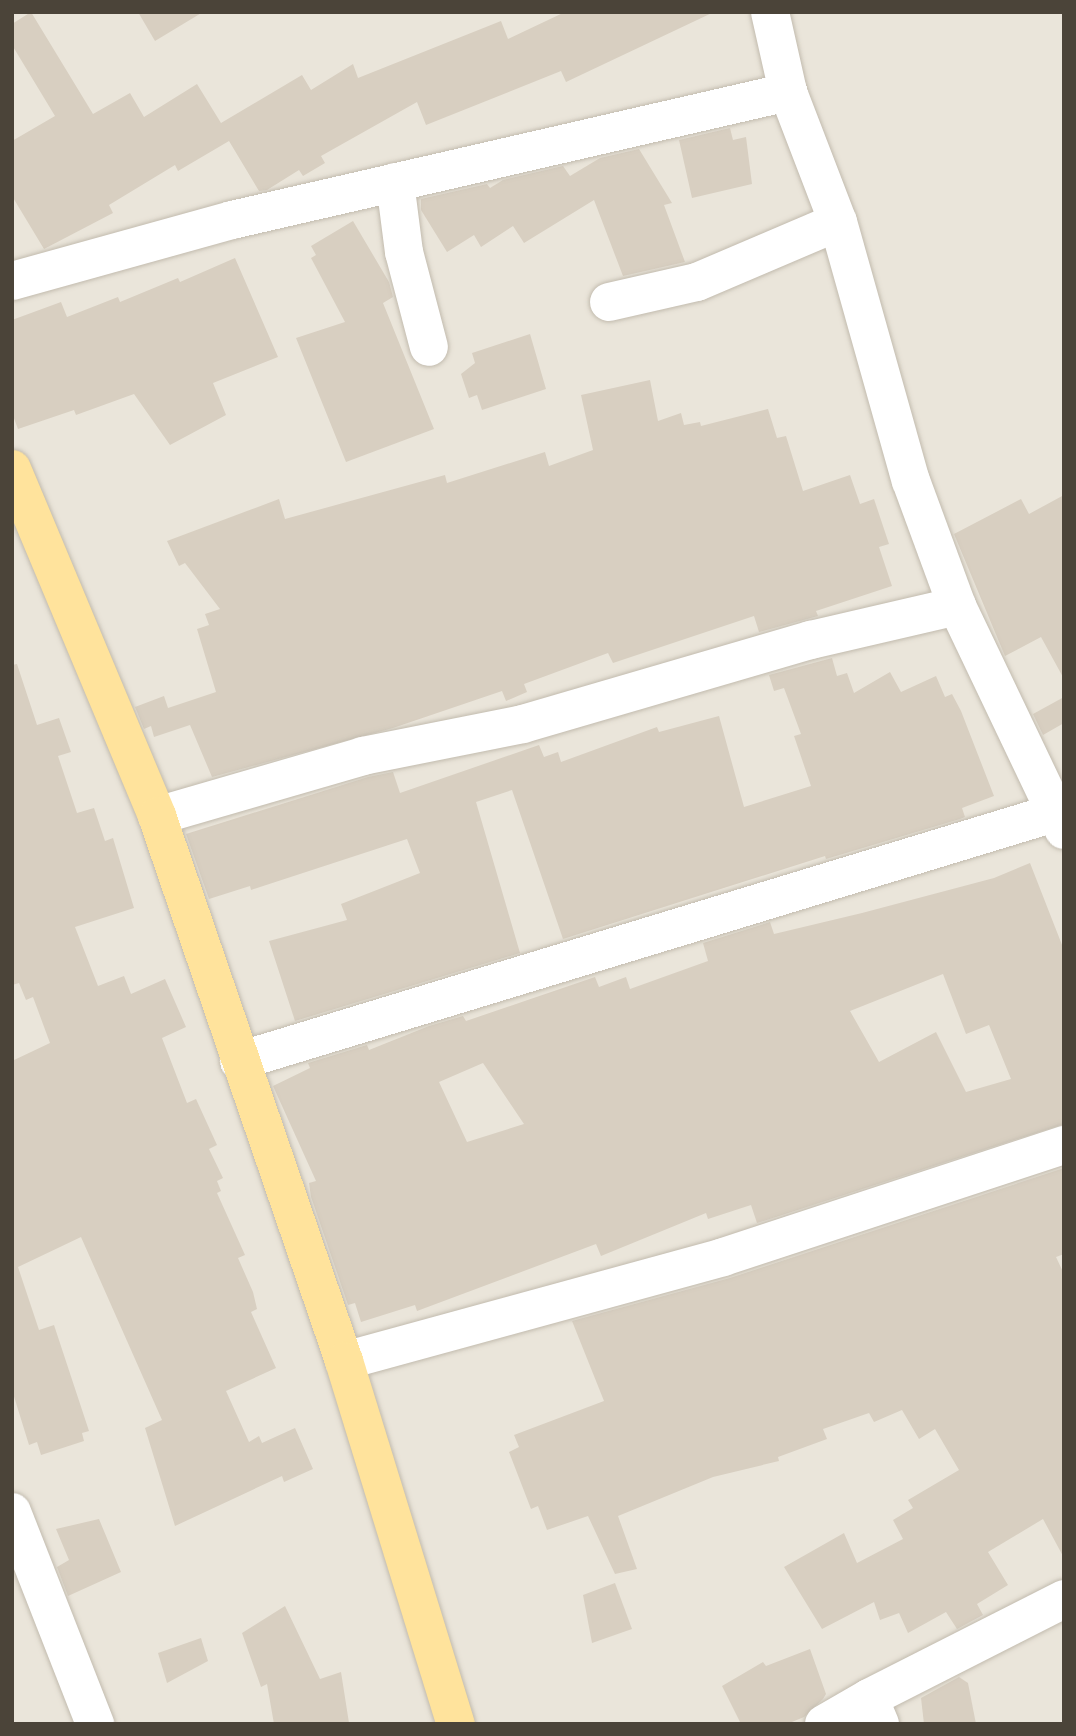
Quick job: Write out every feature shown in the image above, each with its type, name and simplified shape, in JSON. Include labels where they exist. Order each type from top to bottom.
[{"type":"main road","points":[[12,469],[157,816],[344,1361],[456,1724]]},
{"type":"street","points":[[239,1061],[1059,821],[957,606],[911,481],[838,222],[788,92],[769,12]]},
{"type":"street","points":[[12,281],[219,223],[788,92]]},
{"type":"street","points":[[395,182],[404,252],[429,347]]},
{"type":"street","points":[[609,302],[698,282],[838,222]]},
{"type":"street","points":[[157,816],[363,756],[523,723],[811,640],[957,606]]},
{"type":"street","points":[[344,1361],[723,1256],[1064,1145]]},
{"type":"street","points":[[12,1512],[95,1724]]},
{"type":"street","points":[[824,1724],[875,1711],[1064,1599]]},
{"type":"shaded area","points":[[12,12],[1064,12],[1064,1724],[12,1724]]},
{"type":"building","points":[[31,12],[93,114],[130,93],[144,117],[197,84],[221,123],[302,75],[311,90],[353,64],[358,78],[501,21],[508,39],[565,12],[714,12],[566,82],[561,71],[426,125],[417,102],[321,156],[325,163],[303,176],[299,170],[267,190],[259,191],[229,141],[178,171],[175,165],[109,205],[113,213],[44,249],[12,196],[12,141],[55,116],[12,45],[12,24]]},
{"type":"building","points":[[138,12],[203,12],[155,41]]},
{"type":"building","points":[[730,128],[733,140],[746,137],[752,184],[692,198],[679,140]]},
{"type":"building","points":[[639,149],[672,203],[664,205],[685,262],[623,276],[594,200],[524,243],[513,226],[481,247],[474,235],[447,252],[421,210],[421,199],[487,184],[490,188],[503,180],[563,166],[570,176],[600,158]]},
{"type":"building","points":[[353,221],[389,282],[393,297],[383,303],[434,429],[346,462],[296,338],[345,322],[311,258],[316,255],[311,246]]},
{"type":"building","points":[[235,258],[278,357],[213,383],[226,415],[170,445],[134,394],[76,415],[74,410],[18,429],[12,413],[12,320],[61,302],[67,317],[118,297],[120,302],[178,278],[180,282]]},
{"type":"building","points":[[530,334],[546,389],[482,410],[477,395],[469,398],[461,374],[475,363],[472,353]]},
{"type":"building","points":[[650,380],[658,421],[681,413],[684,425],[700,422],[701,426],[768,409],[777,438],[786,436],[803,491],[850,475],[860,504],[874,499],[889,544],[879,547],[892,586],[816,611],[818,616],[759,632],[754,616],[613,663],[608,653],[524,684],[527,692],[506,701],[502,691],[393,728],[212,777],[190,725],[154,737],[151,726],[144,729],[135,707],[164,696],[168,708],[216,692],[197,629],[209,625],[205,614],[220,609],[185,563],[179,566],[167,541],[279,499],[285,519],[445,475],[447,483],[545,452],[549,466],[593,450],[581,395]]},
{"type":"building","points":[[1064,495],[1064,679],[1041,637],[1005,656],[954,534],[1021,499],[1029,514]]},
{"type":"building","points":[[832,658],[837,676],[847,673],[854,693],[890,672],[901,692],[936,676],[945,697],[952,694],[961,711],[994,796],[962,808],[965,817],[960,819],[826,859],[825,856],[563,939],[512,790],[476,802],[520,953],[295,1021],[269,941],[347,920],[341,904],[420,873],[407,839],[251,890],[250,886],[209,899],[186,834],[368,777],[393,772],[400,793],[539,745],[544,757],[558,752],[561,762],[657,727],[659,732],[719,716],[744,807],[811,786],[794,736],[801,734],[784,688],[774,691],[769,675]]},
{"type":"building","points":[[17,664],[37,725],[59,718],[71,752],[58,756],[77,813],[94,808],[105,841],[113,838],[134,908],[75,927],[98,986],[124,976],[131,994],[165,979],[186,1027],[162,1038],[187,1103],[196,1099],[217,1145],[209,1149],[223,1178],[217,1181],[221,1191],[217,1193],[245,1255],[238,1258],[253,1292],[257,1309],[251,1312],[276,1368],[226,1391],[249,1442],[259,1436],[262,1443],[295,1428],[313,1469],[284,1482],[282,1476],[175,1526],[145,1428],[162,1420],[81,1237],[18,1267],[39,1330],[54,1325],[89,1431],[82,1433],[84,1441],[41,1455],[37,1442],[29,1445],[12,1390],[12,1061],[50,1043],[33,997],[26,1000],[19,983],[12,985],[12,665]]},
{"type":"building","points":[[1064,697],[1064,723],[1043,735],[1033,714]]},
{"type":"building","points":[[1030,863],[1064,950],[1064,1124],[757,1223],[751,1205],[708,1219],[706,1213],[601,1256],[596,1244],[417,1311],[415,1305],[361,1322],[355,1303],[348,1305],[311,1197],[309,1183],[316,1181],[273,1086],[310,1068],[308,1063],[367,1045],[369,1050],[429,1026],[463,1016],[466,1021],[595,977],[599,987],[626,977],[630,989],[708,961],[703,943],[770,922],[774,934],[994,878]],"holes":[[[943,974],[966,1034],[989,1025],[1011,1079],[966,1092],[936,1032],[879,1062],[850,1011]],[[483,1063],[524,1124],[467,1142],[439,1082]]]},
{"type":"building","points":[[1064,1168],[1064,1254],[1056,1257],[1064,1274],[1064,1558],[1043,1519],[988,1552],[1008,1585],[977,1604],[983,1615],[957,1629],[946,1612],[908,1633],[899,1613],[880,1620],[874,1602],[822,1629],[784,1567],[844,1533],[857,1563],[903,1539],[893,1520],[913,1508],[908,1500],[959,1470],[935,1429],[919,1439],[902,1410],[874,1422],[869,1413],[823,1429],[827,1439],[778,1457],[779,1461],[713,1477],[618,1516],[637,1569],[615,1574],[588,1516],[547,1530],[538,1506],[531,1509],[509,1452],[519,1447],[514,1435],[604,1401],[572,1321],[730,1278]]},
{"type":"building","points":[[99,1519],[121,1572],[68,1596],[57,1567],[69,1560],[56,1529]]},
{"type":"building","points":[[615,1583],[632,1629],[592,1643],[583,1595]]},
{"type":"building","points":[[285,1606],[320,1679],[341,1672],[349,1723],[274,1724],[267,1684],[261,1687],[242,1633]]},
{"type":"building","points":[[201,1638],[208,1661],[167,1683],[158,1653]]},
{"type":"building","points":[[810,1649],[826,1694],[823,1699],[804,1717],[787,1724],[741,1724],[722,1686],[763,1662],[766,1666]]},
{"type":"building","points":[[959,1677],[968,1683],[976,1724],[924,1724],[921,1698]]}]
